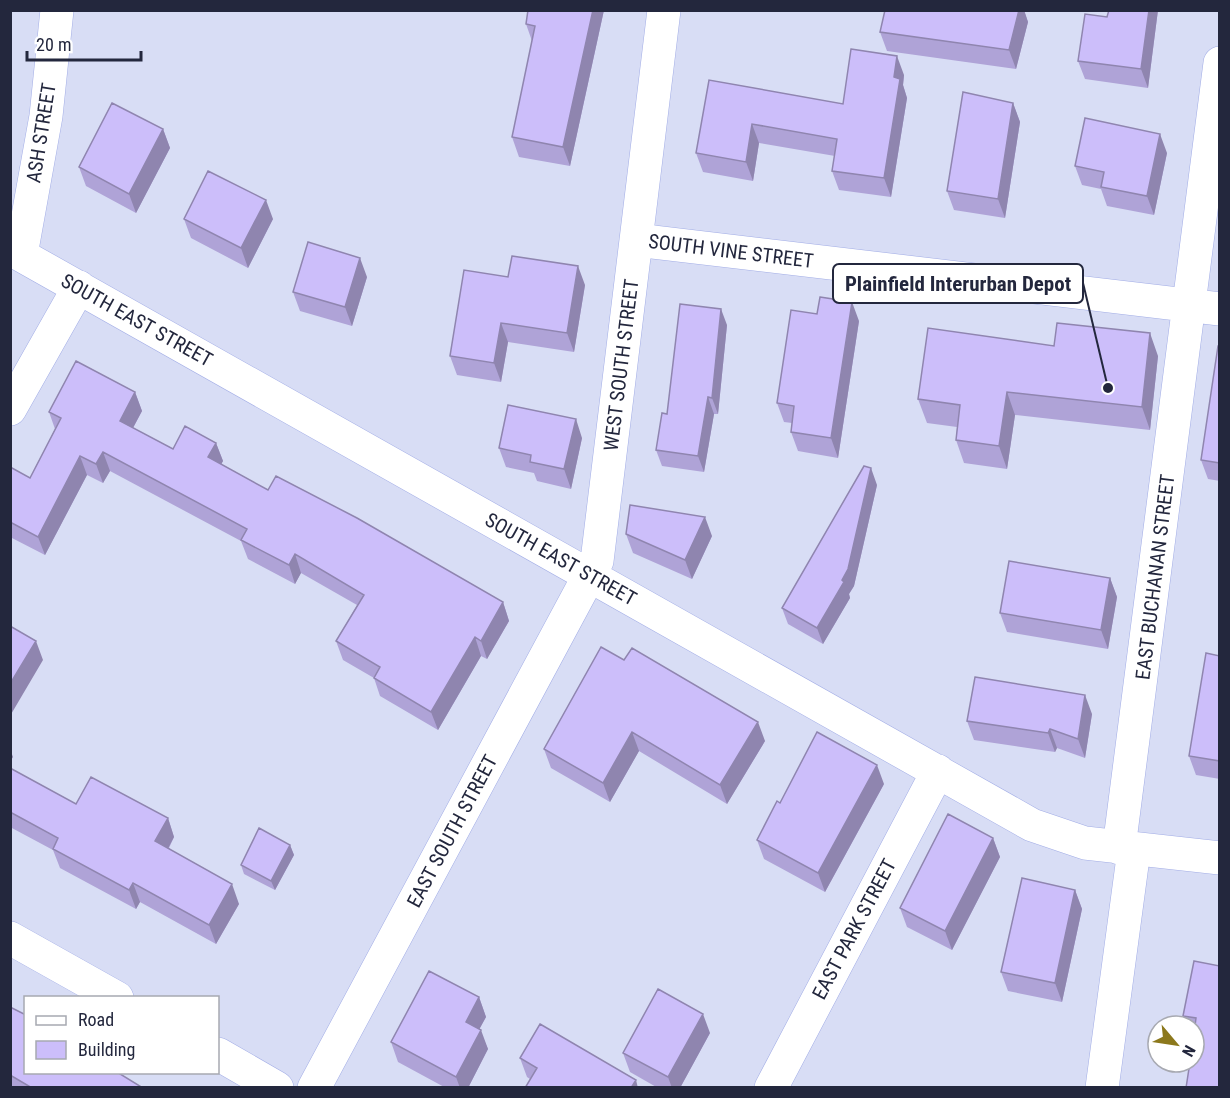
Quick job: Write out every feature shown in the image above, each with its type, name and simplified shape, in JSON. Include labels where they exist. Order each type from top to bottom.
[{"type":"street","name":"ASH STREET","points":[[16,252],[46,116],[57,10]]},
{"type":"street","name":"WEST SOUTH STREET","points":[[589,575],[597,561],[664,10]]},
{"type":"street","name":"EAST BUCHANAN STREET","points":[[1102,1088],[1127,849],[1205,308],[1220,63]]},
{"type":"street","name":"SOUTH VINE STREET","points":[[636,240],[1205,308]]},
{"type":"street","name":"SOUTH EAST STREET","points":[[16,252],[1032,825],[1085,843],[1220,858]]},
{"type":"street","points":[[10,409],[79,288]]},
{"type":"street","name":"EAST SOUTH STREET","points":[[314,1088],[589,575]]},
{"type":"street","name":"EAST PARK STREET","points":[[771,1088],[938,771]]},
{"type":"street","points":[[10,938],[113,996]]},
{"type":"street","points":[[219,1055],[277,1088]]},
{"type":"building","points":[[528,10],[593,10],[563,147],[512,137],[535,26],[526,24]]},
{"type":"building","points":[[885,10],[1019,10],[1009,50],[880,32]]},
{"type":"building","points":[[1109,10],[1149,10],[1141,69],[1078,61],[1085,14],[1107,17]]},
{"type":"building","points":[[851,49],[897,56],[894,77],[900,79],[884,178],[832,171],[837,139],[752,124],[746,162],[696,153],[709,80],[843,104]]},
{"type":"building","points":[[963,92],[1013,103],[998,199],[947,191]]},
{"type":"building","points":[[112,103],[163,129],[129,194],[79,167]]},
{"type":"building","points":[[1085,118],[1160,134],[1147,196],[1101,187],[1104,172],[1075,166]]},
{"type":"building","points":[[208,171],[266,200],[241,248],[184,219]]},
{"type":"building","points":[[308,242],[360,258],[345,307],[293,292]]},
{"type":"building","points":[[512,256],[578,266],[567,333],[501,323],[494,363],[450,356],[464,270],[508,277]]},
{"type":"building","points":[[820,297],[852,302],[831,438],[791,432],[794,406],[777,403],[791,310],[817,314]]},
{"type":"building","points":[[680,304],[721,309],[712,398],[708,397],[698,456],[656,450],[662,413],[667,414]]},
{"type":"building","points":[[1057,323],[1150,333],[1142,407],[1007,392],[999,446],[956,440],[960,405],[918,399],[928,328],[1054,346]]},
{"type":"building","points":[[1218,346],[1220,346],[1220,463],[1201,460]]},
{"type":"building","points":[[76,361],[135,392],[120,421],[173,449],[185,426],[216,443],[208,457],[268,490],[276,476],[357,518],[503,602],[481,641],[475,637],[431,712],[374,678],[380,667],[336,641],[364,595],[295,554],[289,565],[241,540],[247,529],[103,452],[96,464],[80,456],[38,537],[10,522],[10,470],[12,468],[30,478],[61,418],[49,412]]},
{"type":"building","points":[[508,405],[576,419],[564,469],[530,462],[531,455],[499,448]]},
{"type":"building","points":[[864,466],[871,468],[848,569],[842,580],[844,582],[817,628],[782,608]]},
{"type":"building","points":[[630,505],[705,517],[685,560],[626,534]]},
{"type":"building","points":[[1009,561],[1110,578],[1101,630],[1000,613]]},
{"type":"building","points":[[10,626],[36,641],[10,684]]},
{"type":"building","points":[[601,647],[624,660],[632,648],[758,722],[720,785],[632,732],[603,783],[544,749]]},
{"type":"building","points":[[1206,653],[1220,656],[1220,761],[1189,756]]},
{"type":"building","points":[[975,677],[1085,695],[1078,739],[1050,729],[1048,733],[967,721]]},
{"type":"building","points":[[817,732],[877,765],[818,873],[757,840],[777,801],[780,803]]},
{"type":"building","points":[[10,768],[76,804],[91,777],[168,818],[155,841],[232,884],[209,925],[133,883],[129,890],[53,849],[58,838],[10,812]]},
{"type":"building","points":[[948,814],[993,838],[945,931],[900,908]]},
{"type":"building","points":[[259,828],[290,845],[271,881],[241,865]]},
{"type":"building","points":[[1022,878],[1075,890],[1055,983],[1001,972]]},
{"type":"building","points":[[1194,961],[1220,966],[1220,1088],[1186,1088],[1188,1074],[1206,1074],[1206,1014],[1183,1014]]},
{"type":"building","points":[[429,971],[479,997],[466,1022],[481,1030],[456,1077],[391,1042]]},
{"type":"building","points":[[658,989],[703,1014],[668,1077],[623,1053]]},
{"type":"building","points":[[10,1007],[24,1014],[24,1074],[120,1074],[143,1088],[32,1088],[10,1075]]},
{"type":"building","points":[[540,1024],[636,1080],[631,1088],[525,1088],[537,1068],[520,1058]]},
{"type":"place","name":"Plainfield Interurban Depot","points":[[1108,388]]}]
